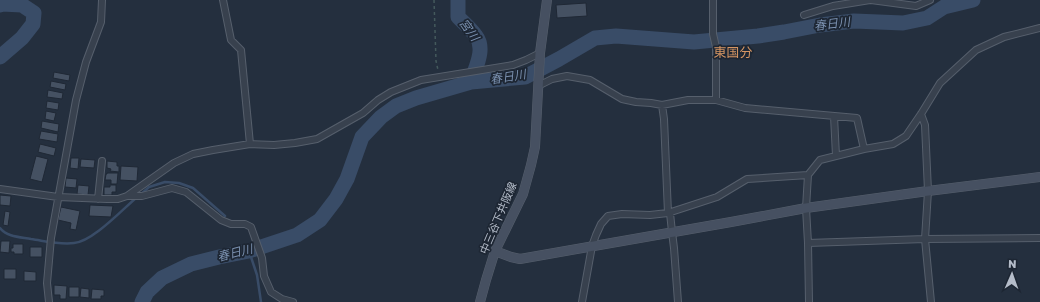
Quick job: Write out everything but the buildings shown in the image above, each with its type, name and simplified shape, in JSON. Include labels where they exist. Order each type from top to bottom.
[{"type":"street","points":[[49,302],[47,283],[50,246],[58,197],[76,100],[86,62],[101,22],[102,0]]},
{"type":"street","points":[[223,0],[231,40],[241,50],[250,144]]},
{"type":"street","name":"中三谷下井阪線","points":[[480,302],[495,251],[523,194],[532,165],[535,147],[540,56],[547,0]]},
{"type":"street","points":[[713,0],[713,34],[716,47],[716,100]]},
{"type":"street","points":[[804,15],[832,3],[871,0],[916,6],[930,0]]},
{"type":"street","points":[[809,302],[806,208],[808,175],[820,160],[864,149],[893,144],[906,136],[940,83],[976,50],[1004,37],[1040,28]]},
{"type":"street","points":[[0,189],[58,197],[118,199],[127,196],[174,163],[193,154],[250,144],[295,144],[317,139],[363,113],[378,100],[391,92],[421,80],[480,72],[513,65],[540,56]]},
{"type":"street","points":[[538,85],[552,79],[567,76],[590,80],[622,99],[636,102],[662,105],[688,100],[716,100],[745,108],[857,118],[864,149]]},
{"type":"street","points":[[662,105],[669,213],[674,248],[678,302]]},
{"type":"street","points":[[921,114],[925,125],[928,191],[925,239],[931,302]]},
{"type":"street","points":[[834,116],[836,156]]},
{"type":"street","points":[[98,199],[102,161]]},
{"type":"street","points":[[582,302],[592,246],[601,224],[608,216],[622,214],[650,216],[669,213],[718,197],[747,178],[808,175]]},
{"type":"street","points":[[495,251],[520,259],[806,208],[1040,177]]},
{"type":"street","points":[[127,196],[142,196],[172,188],[186,192],[221,220],[231,224],[245,224],[251,228],[262,258],[264,276],[271,292],[282,299],[293,302]]},
{"type":"street","points":[[808,242],[1040,238]]},
{"type":"path","points":[[434,0],[436,61],[440,77]]},
{"type":"waterway","name":"宮川","points":[[458,0],[458,17],[476,36],[480,47],[479,59],[471,82]]},
{"type":"waterway","name":"春日川","points":[[142,302],[147,292],[162,278],[191,264],[249,251],[297,235],[320,220],[336,199],[347,179],[362,137],[381,117],[396,106],[416,98],[471,82],[525,77],[595,38],[616,36],[694,42],[758,36],[820,25],[854,21],[903,23],[927,18],[944,7],[973,0]]},
{"type":"waterway","points":[[0,5],[22,5],[34,13],[33,24],[22,38],[0,57]]},
{"type":"waterway","points":[[140,195],[149,187],[165,182],[179,183],[193,188],[225,216]]},
{"type":"waterway","points":[[0,228],[6,233],[18,237],[58,243],[74,243],[81,241],[98,231],[136,198]]},
{"type":"waterway","points":[[249,251],[257,275],[261,302]]},
{"type":"district","name":"東国分","points":[[733,52]]}]
